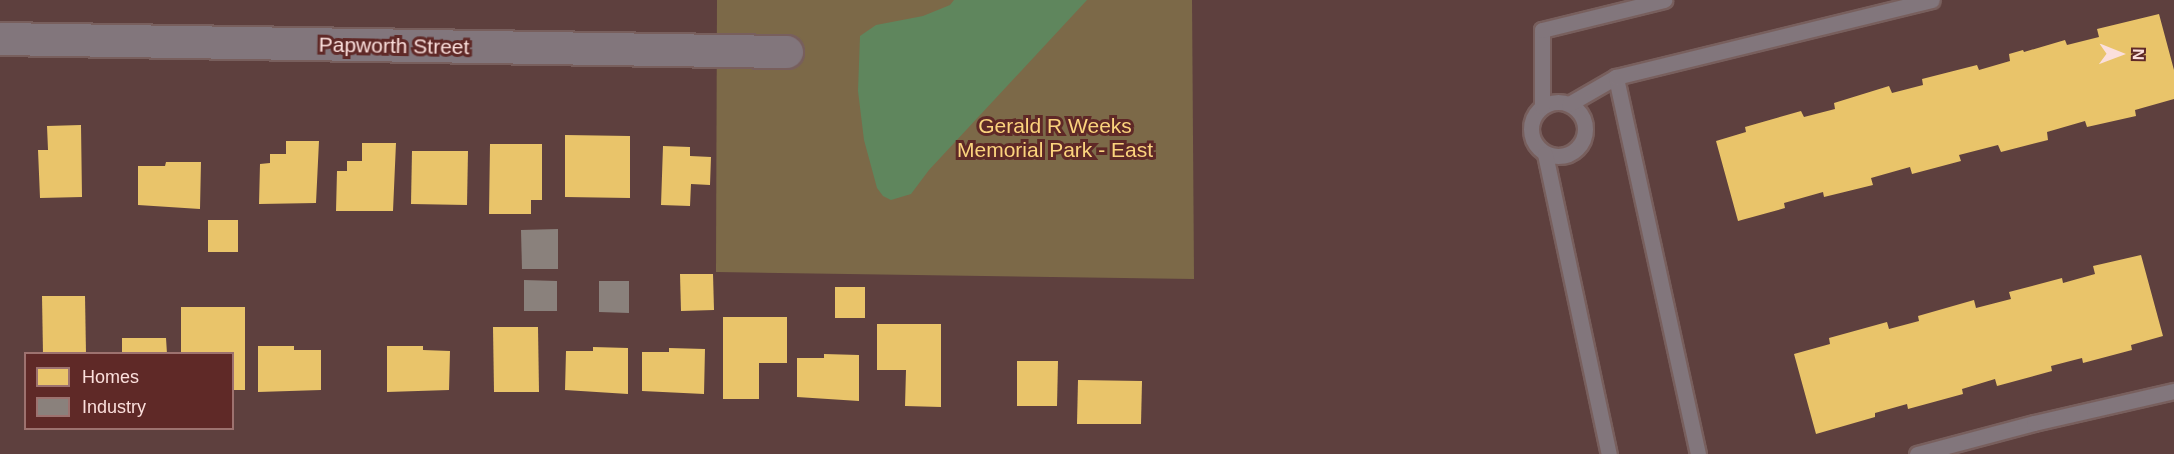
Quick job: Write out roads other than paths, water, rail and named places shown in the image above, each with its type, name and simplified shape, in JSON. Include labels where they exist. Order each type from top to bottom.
[{"type":"street","name":"Papworth Street","points":[[0,39],[787,52]]},
{"type":"lane","points":[[1542,106],[1542,30],[1664,0]]},
{"type":"lane","points":[[1569,104],[1616,77],[1932,0]]},
{"type":"lane","points":[[1616,77],[1698,454]]},
{"type":"lane","points":[[1545,154],[1559,156],[1573,152],[1582,141],[1585,127],[1580,114],[1569,104],[1556,102],[1542,106],[1533,117],[1530,131],[1535,144],[1545,154],[1609,454]]},
{"type":"lane","points":[[1917,454],[2034,423],[2174,391]]},
{"type":"park label","name":"Gerald R Weeks Memorial Park - East","points":[[1055,138]]}]
